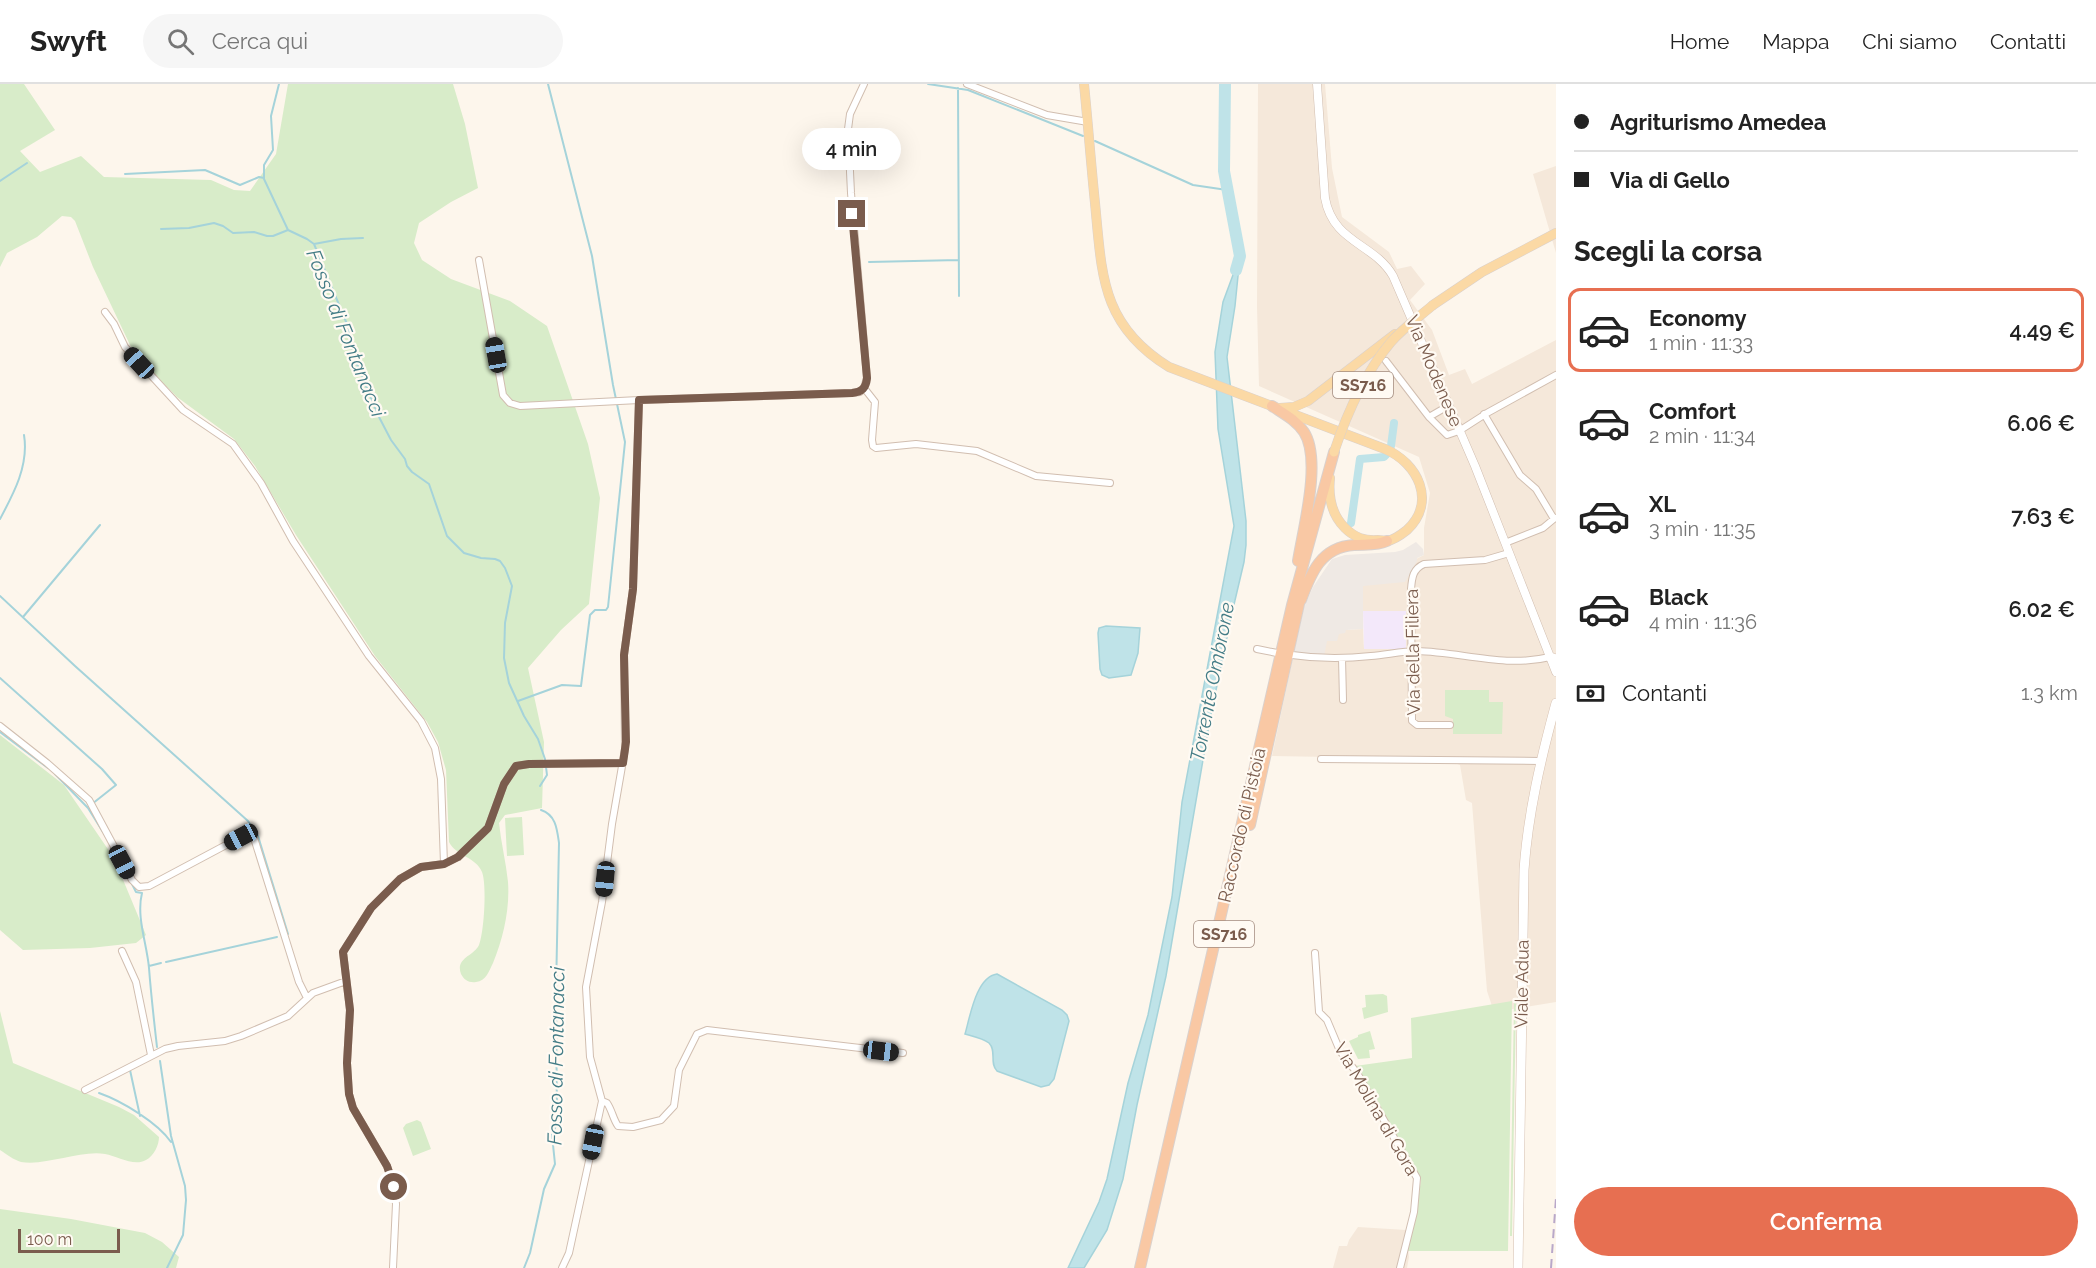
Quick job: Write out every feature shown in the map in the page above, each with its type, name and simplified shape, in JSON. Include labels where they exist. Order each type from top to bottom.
[{"type":"highway","points":[[1272,406],[1300,427],[1307,438],[1312,455],[1311,484],[1297,603]]},
{"type":"highway","name":"Raccordo di Pistoia","points":[[1140,1268],[1315,532],[1315,524],[1334,452]]},
{"type":"highway","points":[[1297,603],[1314,568],[1329,553],[1346,546],[1380,544],[1387,541]]},
{"type":"highway","name":"Raccordo di Pistoia","points":[[1148,1268],[1297,603]]},
{"type":"main road","points":[[1084,84],[1100,260],[1108,296],[1125,327],[1141,346],[1169,367],[1385,449],[1408,463],[1416,474],[1420,486],[1420,510],[1409,528],[1400,536],[1387,541],[1367,540],[1356,537],[1338,520],[1331,506],[1330,497],[1334,452]]},
{"type":"main road","name":"Raccordo di Pistoia","points":[[1334,452],[1347,416],[1366,380],[1391,342],[1407,326],[1433,305],[1482,272],[1556,233]]},
{"type":"main road","points":[[1272,406],[1287,408],[1311,398],[1407,326]]},
{"type":"main road","name":"Viale Adua","points":[[1518,1268],[1524,870],[1527,834],[1540,761],[1555,707]]},
{"type":"street","points":[[479,260],[503,395],[510,403],[520,406],[860,392],[867,378],[851,204],[848,129],[850,114],[864,84]]},
{"type":"street","points":[[967,84],[1041,113],[1088,122]]},
{"type":"street","name":"Via Modenese","points":[[1317,84],[1325,198],[1329,214],[1337,227],[1385,265],[1391,273],[1553,658],[1556,672]]},
{"type":"street","points":[[105,312],[114,324],[124,347],[183,410],[233,444],[261,483],[293,541],[369,656],[421,721],[435,748],[441,779],[444,864]]},
{"type":"street","points":[[1386,361],[1429,417],[1446,435],[1459,431],[1484,414],[1556,375]]},
{"type":"street","points":[[864,388],[874,399],[872,442],[876,448],[922,444],[976,451],[1036,476],[1110,483]]},
{"type":"street","points":[[562,1268],[572,1243],[602,1101],[590,1057],[586,987],[602,902],[626,742],[624,655],[633,589],[639,400]]},
{"type":"street","points":[[1429,417],[1448,406]]},
{"type":"street","points":[[1484,414],[1520,474],[1534,486],[1555,518],[1543,528],[1505,543]]},
{"type":"street","name":"Via della Filiera","points":[[1450,725],[1417,725],[1412,721],[1412,582],[1417,568],[1428,563],[1488,560],[1509,553]]},
{"type":"street","points":[[1257,649],[1277,653]]},
{"type":"street","points":[[1292,655],[1320,659],[1412,651],[1513,661],[1553,658]]},
{"type":"street","points":[[1342,658],[1343,700]]},
{"type":"street","points":[[0,726],[47,763],[92,804],[132,880],[139,887],[149,886],[241,837],[254,838],[299,982],[307,998]]},
{"type":"street","points":[[1321,759],[1540,761]]},
{"type":"street","points":[[393,1268],[396,1204],[392,1181],[377,1148],[353,1108],[349,1094],[347,1063],[350,1010],[343,952],[371,908],[388,889],[410,872],[421,867],[444,864],[458,857],[488,828],[504,784],[516,766],[623,763]]},
{"type":"street","points":[[122,951],[138,988],[151,1055]]},
{"type":"street","name":"Via Molina di Gora","points":[[1315,953],[1319,1012],[1327,1020],[1339,1050],[1357,1073],[1417,1178],[1414,1212],[1400,1268]]},
{"type":"street","points":[[85,1090],[151,1055],[172,1047],[225,1041],[241,1036],[283,1018],[319,990],[346,981]]},
{"type":"street","points":[[602,1101],[612,1109],[614,1121],[618,1126],[633,1127],[661,1120],[675,1106],[679,1070],[696,1034],[707,1030],[903,1053]]},
{"type":"shaded area","points":[[1258,84],[1325,84],[1332,168],[1342,217],[1389,252],[1397,269],[1411,266],[1425,284],[1410,300],[1432,330],[1449,375],[1465,369],[1472,384],[1556,340],[1556,1002],[1494,1012],[1487,991],[1472,803],[1466,800],[1460,765],[1444,759],[1272,756],[1294,653],[1327,641],[1345,630],[1363,629],[1364,649],[1405,611],[1363,611],[1363,586],[1424,555],[1424,528],[1430,493],[1419,457],[1259,386]]},
{"type":"shaded area","points":[[1556,166],[1556,253],[1533,174]]},
{"type":"shaded area","points":[[1416,542],[1423,549],[1424,555],[1417,558],[1405,582],[1363,586],[1363,629],[1346,630],[1345,633],[1339,634],[1337,641],[1327,641],[1324,656],[1294,653],[1304,607],[1313,587],[1332,559],[1345,555],[1395,552]]},
{"type":"shaded area","points":[[1363,611],[1406,611],[1406,649],[1364,649]]},
{"type":"shaded area","points":[[1358,1227],[1406,1230],[1409,1257],[1407,1268],[1333,1268],[1339,1246],[1347,1246]]},
{"type":"green space","points":[[0,84],[24,84],[55,130],[20,151],[40,172],[81,156],[104,177],[211,180],[234,190],[250,191],[276,154],[288,84],[453,84],[465,124],[478,188],[419,223],[414,243],[422,260],[451,279],[510,301],[547,326],[588,444],[600,498],[589,604],[561,630],[528,668],[544,742],[542,808],[505,815],[499,823],[508,882],[508,903],[497,954],[487,975],[482,980],[467,981],[460,969],[463,961],[477,949],[481,939],[484,878],[479,867],[452,847],[449,842],[446,770],[438,742],[427,722],[375,656],[296,535],[255,466],[234,439],[177,397],[138,357],[131,347],[93,267],[75,221],[71,217],[62,216],[37,237],[7,253],[0,267]]},
{"type":"green space","points":[[1445,690],[1489,690],[1489,702],[1503,702],[1502,734],[1453,734],[1453,719],[1445,716]]},
{"type":"green space","points":[[0,735],[64,785],[114,858],[146,935],[136,943],[90,948],[23,950],[0,930]]},
{"type":"green space","points":[[522,817],[524,855],[507,856],[505,818]]},
{"type":"green space","points":[[1383,994],[1387,996],[1388,1012],[1364,1019],[1362,1008],[1366,1007],[1365,995]]},
{"type":"green space","points":[[1512,1001],[1508,1251],[1407,1251],[1415,1221],[1421,1180],[1355,1066],[1412,1058],[1411,1018]]},
{"type":"green space","points":[[1514,1002],[1516,1002],[1512,1236],[1510,1236]]},
{"type":"green space","points":[[0,1011],[13,1063],[134,1115],[159,1137],[157,1147],[151,1156],[141,1162],[136,1162],[95,1153],[31,1163],[18,1161],[0,1150]]},
{"type":"green space","points":[[1370,1031],[1375,1049],[1369,1050],[1370,1058],[1358,1059],[1349,1041]]},
{"type":"green space","points":[[417,1120],[421,1122],[431,1149],[413,1156],[403,1128],[406,1124]]},
{"type":"green space","points":[[0,1209],[145,1233],[162,1242],[179,1257],[176,1268],[0,1268]]},
{"type":"water","points":[[1240,256],[1227,357],[1246,521],[1244,562],[1210,719],[1166,976],[1123,1179],[1107,1230],[1084,1268],[1068,1268],[1099,1202],[1107,1179],[1128,1083],[1148,1015],[1172,897],[1182,802],[1234,526],[1218,429],[1215,352],[1223,302]]},
{"type":"water","points":[[1106,626],[1140,628],[1138,653],[1131,675],[1109,678],[1102,675],[1098,633],[1099,628]]},
{"type":"water","points":[[997,974],[1067,1015],[1069,1021],[1054,1079],[1049,1085],[1041,1087],[997,1071],[993,1050],[989,1043],[981,1038],[965,1034],[979,990],[984,982]]},
{"type":"waterway","name":"Fosso di Fontanacci","points":[[279,84],[271,116],[273,150],[264,165],[264,179],[288,230],[314,244],[349,329],[354,357],[379,417],[407,466],[429,484],[447,536],[464,553],[495,559],[500,561],[505,568],[512,586],[505,623],[504,658],[509,683],[524,716],[538,739],[545,759],[547,775],[540,786]]},
{"type":"waterway","points":[[518,701],[562,685],[581,686],[590,615],[595,610],[606,610],[608,607],[625,442],[613,385],[592,256],[548,84]]},
{"type":"waterway","points":[[928,84],[968,90],[1083,136]]},
{"type":"waterway","name":"Torrente Ombrone","points":[[1225,84],[1224,171],[1240,256],[1236,270]]},
{"type":"waterway","points":[[958,88],[959,296]]},
{"type":"waterway","points":[[1095,141],[1193,185],[1227,190]]},
{"type":"waterway","points":[[0,181],[27,163]]},
{"type":"waterway","points":[[125,174],[205,170],[240,185],[259,177],[264,178]]},
{"type":"waterway","points":[[161,229],[189,228],[214,223],[233,233],[254,232],[273,236],[288,230]]},
{"type":"waterway","points":[[314,244],[363,238]]},
{"type":"waterway","points":[[869,262],[959,260]]},
{"type":"waterway","points":[[1391,446],[1394,423]]},
{"type":"waterway","points":[[0,519],[15,489],[22,468],[24,435]]},
{"type":"waterway","points":[[1351,523],[1360,459],[1386,455]]},
{"type":"waterway","points":[[23,617],[100,525]]},
{"type":"waterway","points":[[0,596],[248,821],[258,836],[288,934]]},
{"type":"waterway","points":[[0,678],[102,769],[116,785],[92,804]]},
{"type":"waterway","points":[[0,732],[48,768]]},
{"type":"waterway","points":[[55,774],[88,808],[103,832]]},
{"type":"waterway","name":"Fosso di Fontanacci","points":[[524,1268],[530,1253],[544,1189],[555,1164],[552,1135],[557,1123],[556,991],[559,843],[553,819],[541,810]]},
{"type":"waterway","points":[[132,884],[136,892],[142,893],[140,911],[148,959],[157,1047]]},
{"type":"waterway","points":[[166,962],[277,937]]},
{"type":"waterway","points":[[149,966],[161,963]]},
{"type":"waterway","points":[[160,1061],[171,1136],[185,1186],[186,1200],[183,1235],[167,1268]]},
{"type":"waterway","points":[[130,1070],[140,1116]]},
{"type":"waterway","points":[[99,1093],[139,1113],[158,1127],[171,1142]]},
{"type":"railway","points":[[1551,1268],[1556,1198]]},
{"type":"route","points":[[394,1187],[387,1166],[350,1099],[347,1084],[350,1010],[343,958],[345,946],[371,908],[400,879],[421,867],[444,864],[458,857],[488,828],[504,784],[516,766],[623,763],[626,742],[624,645],[633,589],[639,400],[860,392],[866,385],[867,378],[852,214]]}]
